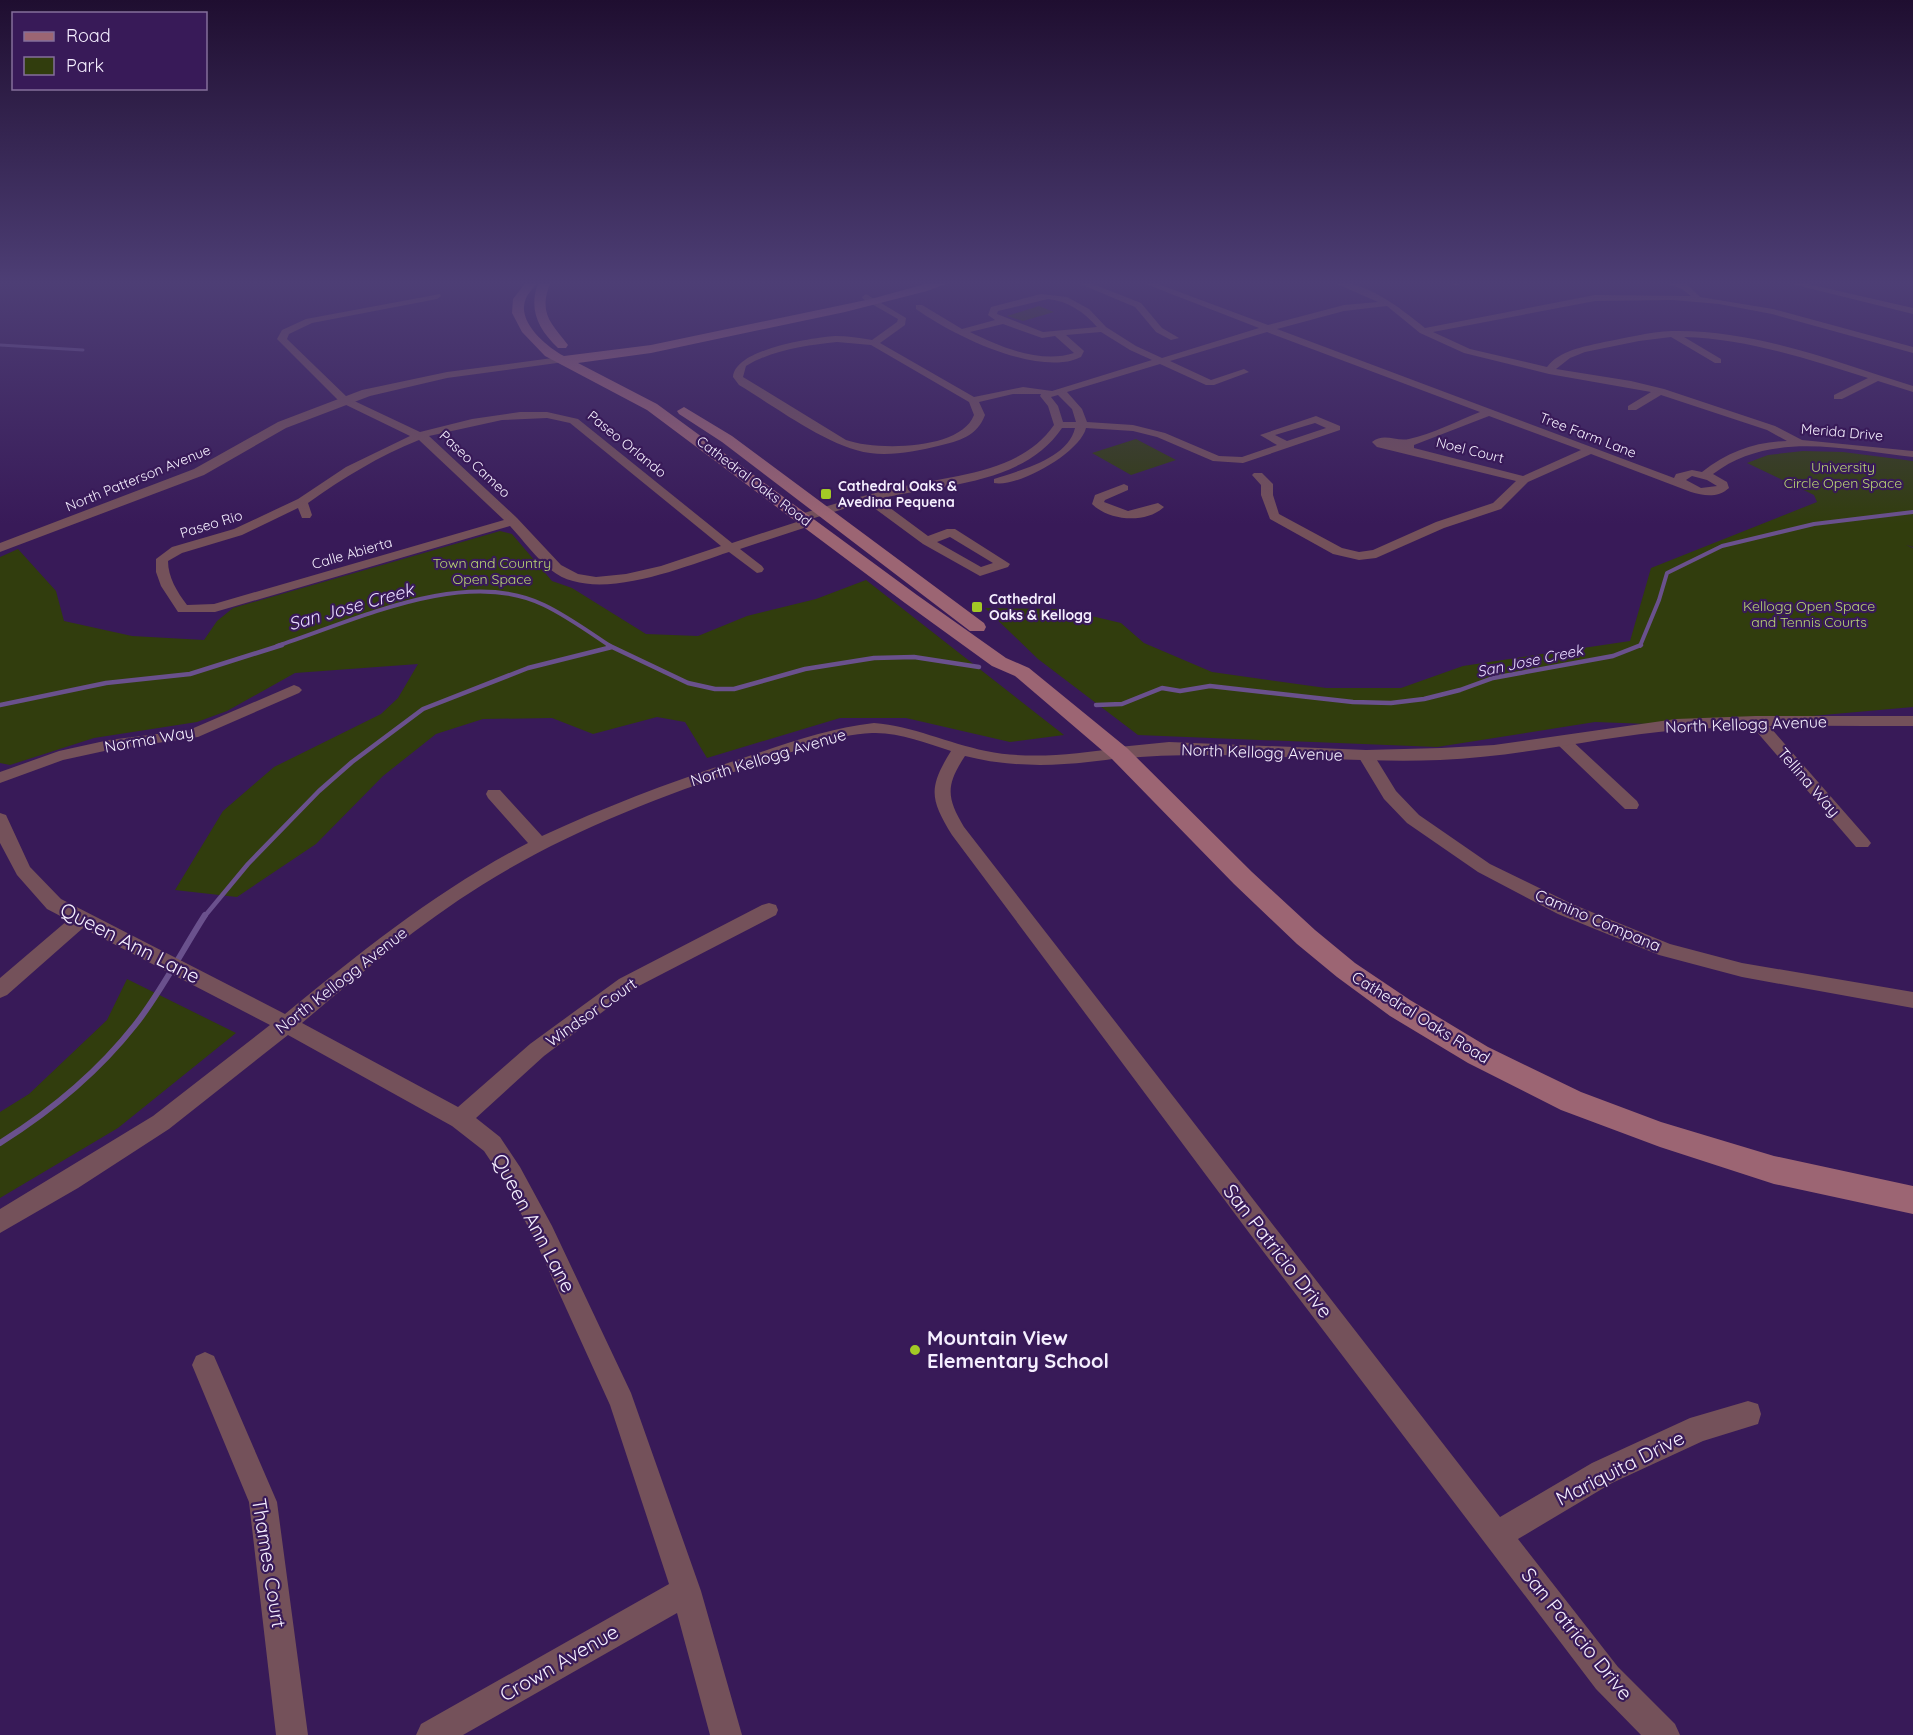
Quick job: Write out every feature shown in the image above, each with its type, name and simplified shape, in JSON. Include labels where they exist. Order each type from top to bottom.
[{"type":"main road","name":"Cathedral Oaks Road","points":[[564,362],[652,407],[817,520],[999,662],[1022,672],[1119,753],[1243,878],[1306,937],[1346,970],[1400,1008],[1478,1055],[1571,1101],[1724,1156],[1774,1170],[1913,1200]]},
{"type":"main road","name":"Cathedral Oaks Road","points":[[590,362],[688,413],[727,439],[817,520]]},
{"type":"street","name":"Paseo Cameo","points":[[305,362],[344,400],[429,440],[513,521],[556,568],[573,577],[596,581],[626,578],[732,548],[817,520]]},
{"type":"street","name":"North Patterson Avenue","points":[[0,548],[200,472],[282,425],[344,400],[419,380],[546,362]]},
{"type":"street","points":[[748,362],[738,369],[738,376],[743,383],[842,442],[872,450],[943,442],[965,434],[980,421],[980,409],[973,400],[907,362]]},
{"type":"street","points":[[1053,394],[1162,362],[1210,383],[1244,372]]},
{"type":"street","name":"Tree Farm Lane","points":[[1359,362],[1688,487],[1707,492],[1723,488],[1721,482],[1705,475]]},
{"type":"street","points":[[1513,362],[1660,391],[1771,428],[1798,442]]},
{"type":"street","points":[[1550,371],[1557,362]]},
{"type":"street","points":[[1822,362],[1913,389]]},
{"type":"street","points":[[1838,397],[1877,378]]},
{"type":"street","points":[[817,520],[974,488],[1032,470],[1067,450],[1075,440],[1081,426],[1078,410],[1053,394],[1040,390],[1014,390],[973,400]]},
{"type":"street","points":[[1632,408],[1660,391]]},
{"type":"street","points":[[817,520],[867,498],[1002,468],[1032,454],[1047,445],[1059,425],[1053,394]]},
{"type":"street","name":"Noel Court","points":[[1489,412],[1408,446],[1524,480]]},
{"type":"street","name":"Paseo Orlando","points":[[417,435],[456,424],[510,416],[547,414],[565,417],[574,421],[757,569]]},
{"type":"street","points":[[1059,425],[1134,428],[1161,435],[1217,459],[1243,460],[1336,428],[1316,419],[1265,435],[1286,445]]},
{"type":"street","name":"Paseo Rio","points":[[199,610],[183,609],[174,598],[160,567],[162,559],[177,550],[304,509],[349,470],[387,448],[417,435]]},
{"type":"street","name":"Merida Drive","points":[[1705,475],[1714,466],[1733,455],[1752,448],[1798,442],[1913,454]]},
{"type":"street","points":[[1258,475],[1268,484],[1267,495],[1274,516],[1338,551],[1359,556],[1384,551],[1440,525],[1497,506],[1524,480],[1591,450]]},
{"type":"street","points":[[1638,468],[1682,475],[1705,475]]},
{"type":"street","points":[[1682,475],[1680,481],[1688,487]]},
{"type":"street","points":[[1124,488],[1099,498],[1098,504],[1118,516],[1131,517],[1158,507]]},
{"type":"street","points":[[867,498],[882,506],[905,527],[927,541],[980,572],[1003,564],[951,532],[927,541]]},
{"type":"street","name":"Calle Abierta","points":[[199,610],[226,605],[513,521]]},
{"type":"street","name":"Norma Way","points":[[0,778],[59,756],[109,745],[192,734],[294,690]]},
{"type":"street","name":"North Kellogg Avenue","points":[[0,1222],[80,1175],[182,1107],[363,959],[436,907],[539,844],[617,808],[669,788],[810,742],[861,729],[897,730],[960,750],[1024,761],[1052,762],[1169,748],[1366,756],[1494,751],[1676,725],[1756,721],[1913,721]]},
{"type":"street","name":"Tellina Way","points":[[1756,721],[1862,843]]},
{"type":"street","points":[[1563,741],[1631,805]]},
{"type":"street","name":"San Patricio Drive","points":[[960,750],[944,774],[939,793],[945,810],[958,831],[1258,1226],[1608,1678],[1664,1735]]},
{"type":"street","name":"Camino Compana","points":[[1366,756],[1390,795],[1413,819],[1484,868],[1565,909],[1666,950],[1742,970],[1913,1000]]},
{"type":"street","points":[[494,794],[539,844]]},
{"type":"street","name":"Queen Ann Lane","points":[[0,819],[7,840],[23,871],[54,904],[286,1024],[460,1119],[492,1143],[512,1174],[548,1241],[622,1402],[686,1591],[726,1735]]},
{"type":"street","name":"Windsor Court","points":[[460,1119],[537,1050],[626,984],[769,910]]},
{"type":"street","points":[[0,990],[82,918]]},
{"type":"street","name":"Thames Court","points":[[205,1365],[263,1502],[292,1735]]},
{"type":"street","name":"Mariquita Drive","points":[[1497,1535],[1602,1473],[1700,1428],[1748,1414]]},
{"type":"street","name":"Crown Avenue","points":[[432,1735],[686,1591]]},
{"type":"green space","points":[[1136,439],[1176,460],[1131,475],[1092,453]]},
{"type":"green space","name":"Kellogg Open Space and Tennis Courts","points":[[1803,451],[1843,452],[1913,461],[1913,547],[1906,545],[1913,548],[1913,707],[1756,721],[1676,725],[1595,722],[1437,747],[1138,735],[1038,659],[985,608],[1062,609],[1121,623],[1144,643],[1212,672],[1326,688],[1401,688],[1463,666],[1630,641],[1651,568],[1817,502],[1814,495],[1747,463],[1768,455]]},
{"type":"green space","name":"Town and Country Open Space","points":[[500,531],[512,534],[552,581],[572,588],[646,634],[698,636],[747,616],[816,599],[866,580],[1064,735],[1010,742],[906,718],[840,718],[707,758],[685,722],[657,717],[593,734],[552,718],[483,719],[436,734],[383,776],[316,844],[237,897],[175,890],[223,811],[274,767],[381,714],[398,698],[418,664],[295,673],[227,711],[197,722],[94,738],[10,765],[0,763],[0,557],[18,549],[56,591],[64,621],[132,636],[204,640],[217,621],[233,608]]},
{"type":"green space","points":[[127,979],[236,1033],[118,1128],[0,1198],[0,1112],[29,1094],[107,1020]]},
{"type":"waterway","name":"San Jose Creek","points":[[1640,645],[1659,600],[1667,573],[1722,546],[1814,524],[1913,512]]},
{"type":"waterway","name":"San Jose Creek","points":[[277,646],[374,612],[410,602],[445,594],[480,591],[513,595],[544,605],[610,646]]},
{"type":"waterway","name":"San Jose Creek","points":[[0,705],[106,683],[190,674],[282,645]]},
{"type":"waterway","name":"San Jose Creek","points":[[1096,705],[1122,704],[1162,688],[1180,691],[1210,686],[1353,702],[1391,703],[1424,699],[1460,690],[1493,678],[1613,656],[1640,645]]},
{"type":"waterway","name":"San Jose Creek","points":[[610,646],[688,683],[715,689],[734,689],[805,669],[874,658],[914,657],[979,667]]},
{"type":"waterway","points":[[204,917],[248,864],[319,791],[352,762],[423,709],[528,668],[612,647]]},
{"type":"waterway","points":[[0,1143],[73,1090],[121,1042],[153,1000],[205,915]]},
{"type":"place","name":"Cathedral Oaks & Avedina Pequena","points":[[826,494]]},
{"type":"place","name":"Cathedral Oaks & Kellogg","points":[[977,607]]},
{"type":"place","name":"Mountain View Elementary School","points":[[915,1350]]},
{"type":"park label","name":"University Circle Open Space","points":[[1843,475]]}]
